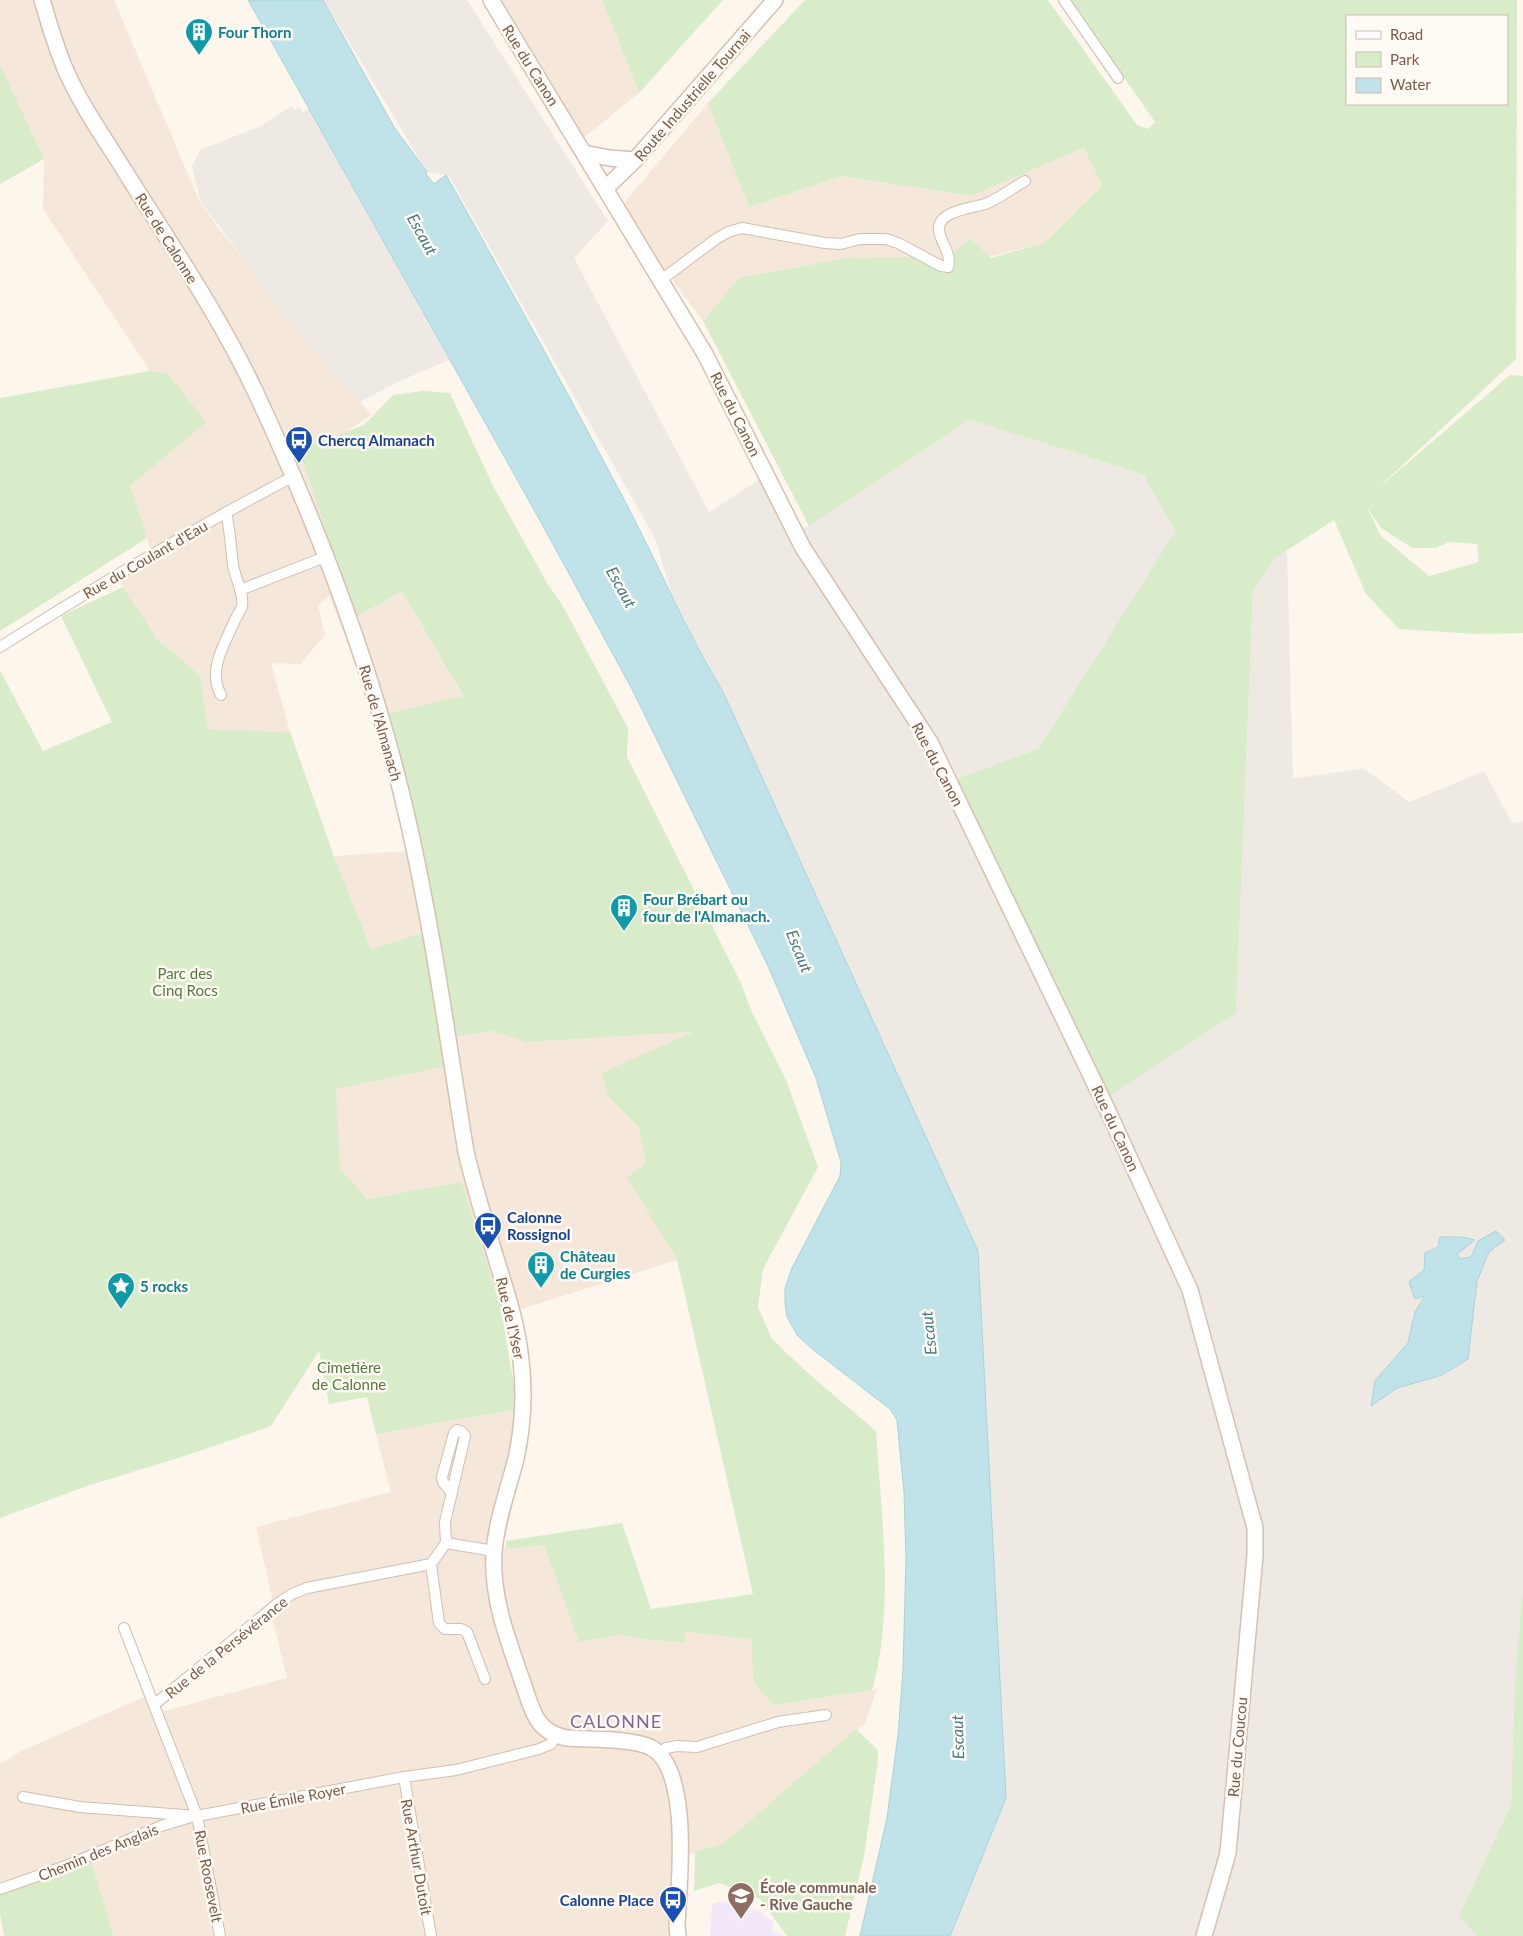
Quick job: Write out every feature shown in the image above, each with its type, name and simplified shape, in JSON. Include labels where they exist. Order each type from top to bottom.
[{"type":"main road","name":"Rue de Calonne","points":[[42,0],[56,46],[76,92],[213,312],[254,389],[294,476]]},
{"type":"main road","name":"Rue du Canon","points":[[490,0],[606,188],[705,354],[803,548],[930,742],[1108,1109],[1190,1290],[1255,1528],[1254,1555]]},
{"type":"main road","name":"Route Industrielle Tournai","points":[[606,188],[635,160],[775,0]]},
{"type":"main road","points":[[584,153],[609,158],[635,160]]},
{"type":"main road","name":"Rue de l'Almanach","points":[[294,476],[361,654],[392,756],[423,889],[438,979]]},
{"type":"main road","name":"Rue de l'Yser","points":[[438,979],[466,1152],[474,1186],[510,1304],[521,1362],[523,1407],[521,1431],[494,1550],[496,1592],[502,1622],[535,1715],[546,1731],[555,1736]]},
{"type":"main road","name":"Rue du Coucou","points":[[1204,1936],[1228,1853],[1254,1555]]},
{"type":"main road","points":[[555,1736],[634,1742],[651,1748],[659,1754],[669,1767],[680,1823],[678,1936]]},
{"type":"street","points":[[1064,0],[1118,78]]},
{"type":"street","points":[[661,280],[716,239],[728,232],[742,228],[825,243],[841,244],[860,239],[886,239],[898,243],[941,266],[948,267],[950,262],[939,230],[941,222],[946,216],[986,203],[1025,181]]},
{"type":"street","name":"Rue du Coulant d'Eau","points":[[0,647],[88,591],[226,512],[294,476]]},
{"type":"street","points":[[221,696],[217,688],[215,675],[218,659],[242,606],[240,590],[233,566],[231,533],[226,512]]},
{"type":"street","points":[[240,590],[325,557]]},
{"type":"street","points":[[452,1493],[443,1482],[442,1476],[454,1432],[457,1430],[465,1436],[452,1493],[444,1522],[446,1543],[432,1564],[439,1623],[445,1629],[461,1629],[467,1632],[485,1679]]},
{"type":"street","points":[[446,1543],[494,1550]]},
{"type":"street","name":"Rue de la Persévérance","points":[[155,1704],[277,1604],[292,1594],[307,1588],[432,1564]]},
{"type":"street","name":"Rue Roosevelt","points":[[124,1628],[197,1816],[220,1936]]},
{"type":"street","points":[[659,1754],[666,1748],[696,1747],[778,1722],[826,1715]]},
{"type":"street","name":"Rue Émile Royer","points":[[23,1797],[80,1807],[197,1816],[404,1777],[456,1770],[539,1749],[551,1744],[555,1736]]},
{"type":"street","name":"Rue Arthur Dutoit","points":[[404,1777],[431,1936]]},
{"type":"street","name":"Chemin des Anglais","points":[[0,1889],[63,1867],[162,1826],[197,1816]]},
{"type":"shaded area","points":[[0,0],[114,0],[199,200],[219,229],[371,415],[303,462],[356,618],[402,591],[463,697],[375,716],[329,595],[318,606],[325,635],[300,664],[271,663],[290,732],[208,729],[200,675],[157,639],[123,587],[120,578],[153,557],[130,487],[167,373],[150,371],[43,209],[44,159],[0,64]]},
{"type":"shaded area","points":[[324,0],[467,0],[608,221],[574,258],[709,512],[759,480],[789,534],[809,526],[970,420],[1143,474],[1175,533],[1038,749],[956,779],[1236,1013],[1253,589],[1275,558],[1287,549],[1293,779],[1363,768],[1409,802],[1484,771],[1512,823],[1523,821],[1523,1593],[1511,1805],[1459,1916],[1477,1936],[950,1936],[1006,1798],[978,1251],[723,692],[705,662],[671,592],[655,538],[449,176],[427,172]]},
{"type":"shaded area","points":[[491,0],[602,0],[639,93],[583,138]]},
{"type":"shaded area","points":[[708,103],[749,207],[842,176],[971,196],[1084,148],[1102,186],[1044,243],[948,267],[847,258],[740,278],[703,321],[619,209]]},
{"type":"shaded area","points":[[292,106],[294,110],[299,107],[303,112],[309,109],[449,360],[398,382],[360,402],[273,302],[200,200],[192,166],[200,150],[261,126]]},
{"type":"shaded area","points":[[407,851],[425,932],[371,949],[334,856]]},
{"type":"shaded area","points":[[491,1031],[526,1042],[695,1032],[609,1097],[639,1128],[646,1163],[628,1177],[677,1260],[518,1310],[501,1309],[462,1182],[366,1199],[340,1168],[335,1089],[451,1065],[452,1037]]},
{"type":"shaded area","points":[[518,1409],[512,1450],[487,1541],[506,1549],[544,1544],[579,1642],[620,1635],[653,1640],[685,1641],[685,1632],[751,1639],[753,1682],[773,1705],[877,1689],[865,1723],[724,1843],[695,1852],[680,1861],[678,1936],[114,1936],[90,1858],[0,1889],[0,1764],[21,1751],[151,1694],[160,1712],[287,1678],[271,1612],[272,1597],[256,1527],[391,1492],[376,1434]]},
{"type":"shaded area","name":"École communale - Rive Gauche","points":[[722,1901],[760,1911],[774,1923],[772,1931],[784,1936],[710,1936],[712,1904]]},
{"type":"green space","points":[[602,0],[723,0],[639,93]]},
{"type":"green space","points":[[805,0],[1048,0],[1137,125],[1148,129],[1155,122],[1070,0],[1517,0],[1516,359],[1375,491],[1510,375],[1523,376],[1523,633],[1476,634],[1399,629],[1366,594],[1334,520],[1275,558],[1253,590],[1236,1013],[1110,1095],[956,779],[1038,749],[1175,532],[1143,474],[970,420],[809,526],[703,321],[739,278],[847,258],[924,257],[948,267],[953,253],[970,238],[991,258],[1044,243],[1102,186],[1084,148],[971,196],[842,176],[749,207],[708,103]],"holes":[[[1366,506],[1381,528],[1412,548],[1436,548],[1449,542],[1477,544],[1479,562],[1429,576],[1381,536]]]},
{"type":"green space","points":[[0,64],[44,159],[0,184]]},
{"type":"green space","points":[[150,371],[167,373],[206,422],[130,486],[147,538],[0,631],[0,398]]},
{"type":"green space","points":[[423,391],[450,393],[493,486],[547,583],[564,608],[628,728],[627,757],[741,983],[751,1010],[786,1080],[818,1167],[763,1269],[758,1307],[772,1339],[809,1374],[876,1431],[883,1528],[885,1595],[879,1660],[872,1690],[773,1705],[753,1682],[751,1639],[685,1632],[685,1642],[620,1635],[579,1642],[544,1545],[505,1549],[506,1541],[622,1523],[651,1609],[753,1594],[677,1260],[627,1177],[646,1163],[639,1128],[609,1097],[601,1073],[693,1032],[526,1042],[491,1031],[452,1037],[385,714],[463,696],[402,591],[355,618],[303,462],[294,451],[364,425],[393,395]]},
{"type":"green space","name":"Parc des Cinq Rocs","points":[[123,587],[157,639],[200,675],[208,729],[290,732],[334,856],[371,949],[425,932],[452,1065],[336,1089],[340,1168],[367,1199],[462,1182],[501,1309],[518,1409],[376,1434],[367,1397],[329,1404],[319,1351],[271,1426],[197,1452],[87,1486],[0,1518],[0,670],[43,751],[112,722],[61,616]]},
{"type":"green space","points":[[1523,1585],[1523,1936],[1477,1936],[1459,1916],[1511,1805],[1515,1685]]},
{"type":"green space","points":[[856,1729],[878,1750],[878,1760],[864,1856],[845,1936],[787,1936],[760,1899],[720,1883],[694,1891],[695,1852],[724,1843]]},
{"type":"green space","points":[[90,1858],[114,1936],[4,1936],[0,1914],[0,1889]]},
{"type":"water","name":"Escaut","points":[[248,0],[323,0],[394,127],[427,172],[426,174],[434,184],[446,175],[583,423],[640,530],[697,647],[723,692],[978,1251],[1006,1798],[950,1936],[860,1936],[887,1818],[898,1735],[903,1670],[906,1559],[904,1492],[897,1420],[890,1409],[811,1348],[797,1335],[787,1317],[785,1288],[792,1268],[840,1176],[841,1162],[816,1078],[768,966],[632,689],[537,515]]},
{"type":"water","points":[[1496,1231],[1505,1240],[1489,1252],[1477,1281],[1468,1359],[1442,1375],[1397,1388],[1371,1406],[1375,1381],[1408,1343],[1415,1312],[1425,1296],[1415,1299],[1409,1282],[1424,1270],[1425,1253],[1438,1247],[1440,1237],[1461,1237],[1475,1240],[1457,1254],[1460,1259],[1471,1257],[1478,1241]]},
{"type":"place","name":"Four Thorn","points":[[199,56]]},
{"type":"place","name":"Chercq Almanach","points":[[299,464]]},
{"type":"place","name":"Four Brébart ou four de l'Almanach.","points":[[624,932]]},
{"type":"place","name":"Calonne Rossignol","points":[[488,1250]]},
{"type":"place","name":"Château de Curgies","points":[[541,1289]]},
{"type":"place","name":"5 rocks","points":[[121,1310]]},
{"type":"place","name":"École communale - Rive Gauche","points":[[741,1920]]},
{"type":"place","name":"Calonne Place","points":[[673,1924]]},
{"type":"district","name":"CALONNE","points":[[616,1721]]},
{"type":"park label","name":"Cimetière de Calonne","points":[[349,1376]]}]
